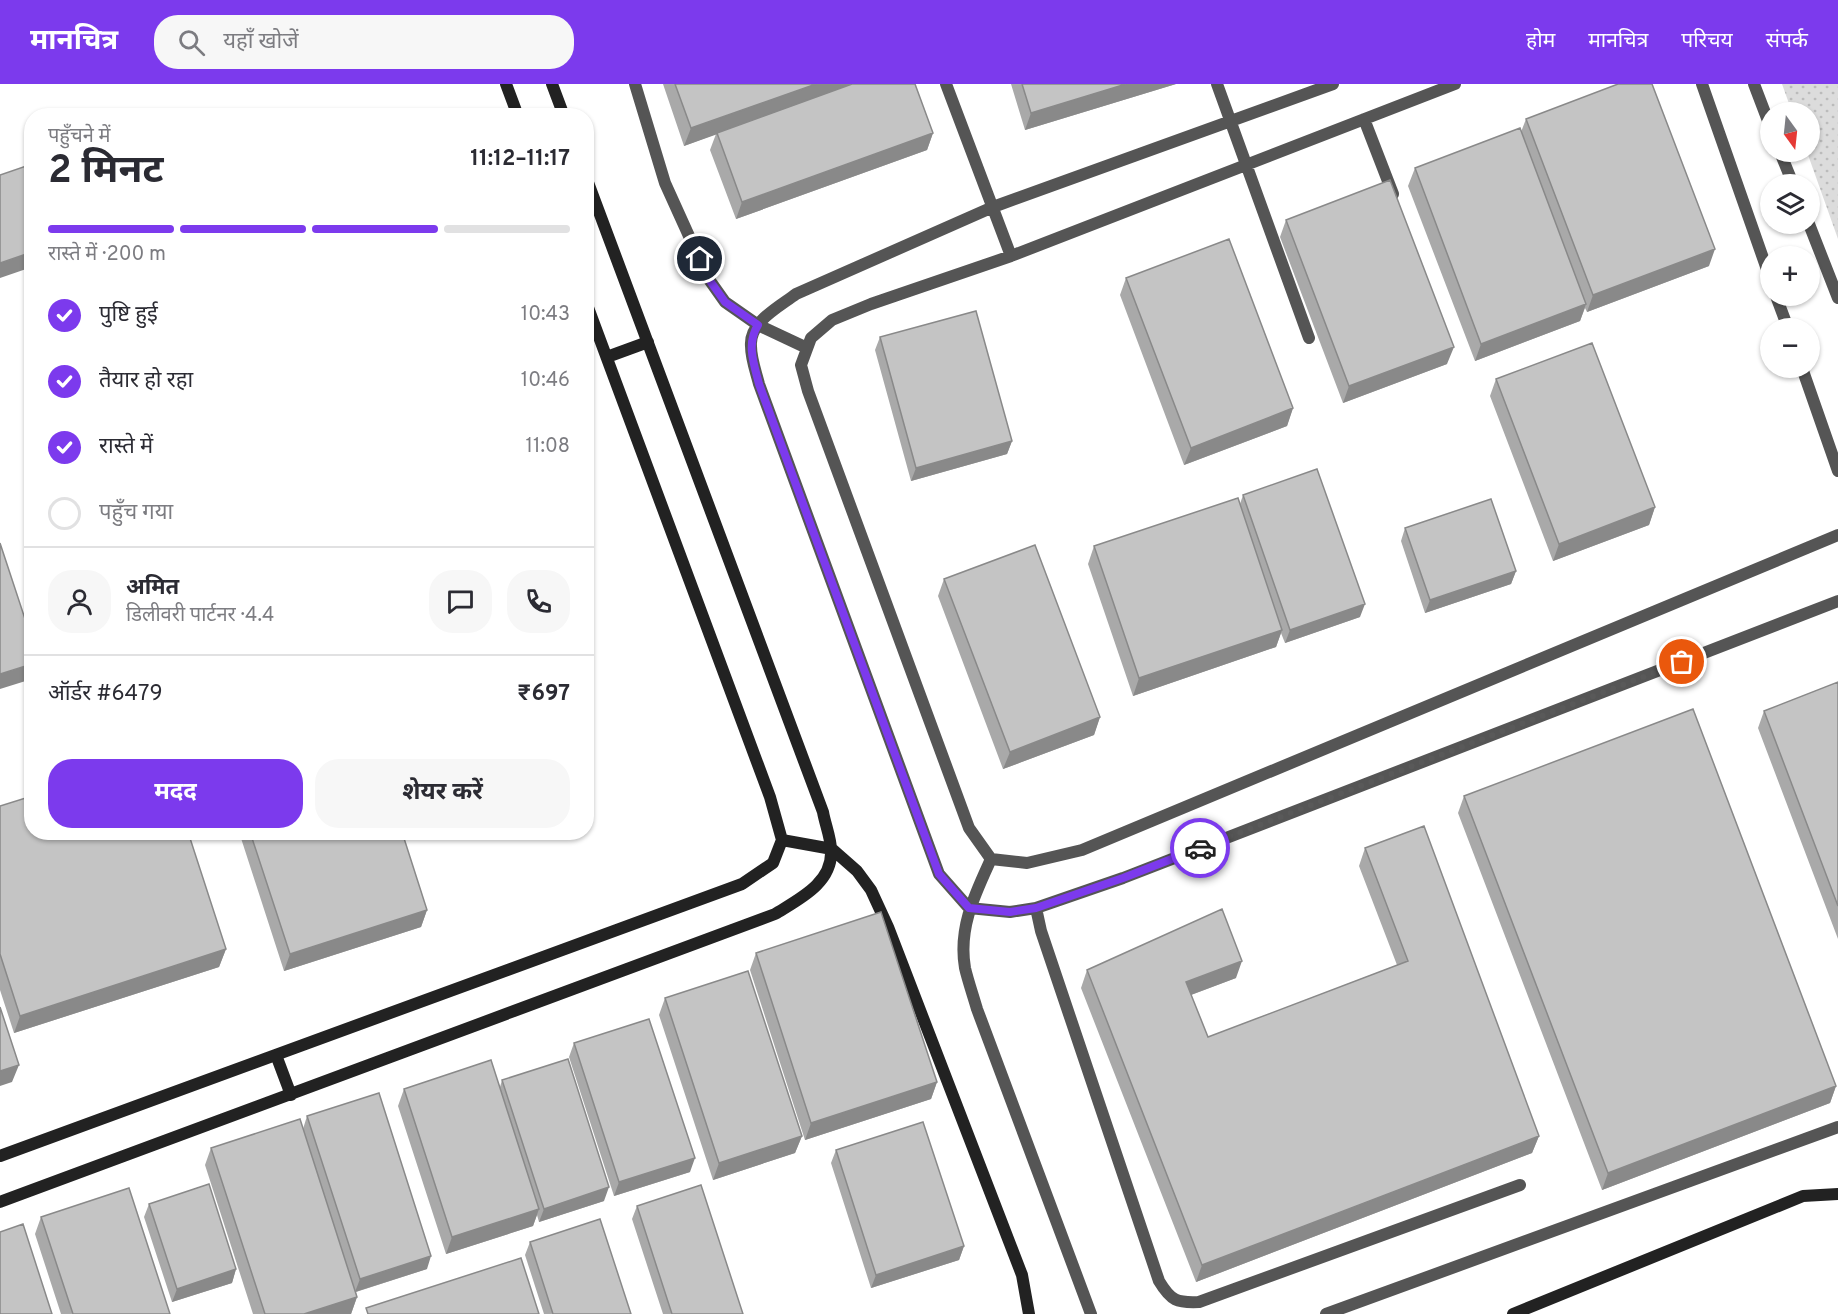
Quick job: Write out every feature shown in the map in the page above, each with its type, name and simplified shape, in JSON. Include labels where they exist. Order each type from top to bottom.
[{"type":"street","points":[[506,84],[515,108]]},
{"type":"street","points":[[552,84],[561,108]]},
{"type":"street","points":[[0,1202],[775,914],[812,891],[830,868],[831,849],[823,812],[594,198]]},
{"type":"street","points":[[0,1156],[742,884],[773,863],[782,840],[770,797],[594,323]]},
{"type":"street","points":[[607,357],[648,342]]},
{"type":"street","points":[[782,840],[831,849],[857,871],[871,890],[888,927],[1022,1275],[1029,1314]]},
{"type":"street","points":[[276,1055],[291,1095]]},
{"type":"street","points":[[1513,1314],[1803,1196],[1838,1194]]},
{"type":"lane","points":[[635,84],[665,183],[708,278],[725,302],[758,325],[807,348]]},
{"type":"lane","points":[[946,84],[1011,256]]},
{"type":"lane","points":[[1217,84],[1309,338]]},
{"type":"lane","points":[[1333,84],[993,207],[796,294],[758,325],[752,335],[751,347],[759,384],[939,874],[969,908],[1010,912],[1036,908],[1123,878],[1838,601]]},
{"type":"lane","points":[[1455,84],[1011,256],[871,304],[832,320],[810,338],[801,365],[812,402],[969,828],[992,859],[1026,863],[1082,850],[1838,535]]},
{"type":"lane","points":[[1702,84],[1760,249]]},
{"type":"lane","points":[[1754,84],[1761,102]]},
{"type":"lane","points":[[1364,119],[1398,207]]},
{"type":"lane","points":[[1813,234],[1838,298]]},
{"type":"lane","points":[[1805,378],[1838,471]]},
{"type":"lane","points":[[992,859],[969,908],[963,942],[964,959],[977,1009],[1091,1314]]},
{"type":"lane","points":[[1036,908],[1044,942],[1159,1281],[1167,1295],[1182,1303],[1199,1302],[1520,1185]]},
{"type":"lane","points":[[1326,1314],[1838,1127]]},
{"type":"shaded area","points":[[1782,84],[1838,84],[1838,239],[1820,188],[1820,174],[1815,174],[1811,162],[1820,162],[1820,102],[1788,102]]},
{"type":"building","points":[[675,84],[816,84],[691,128]]},
{"type":"building","points":[[852,84],[915,84],[933,133],[742,202],[717,133]]},
{"type":"building","points":[[1022,84],[1126,84],[1031,113]]},
{"type":"building","points":[[1618,84],[1652,84],[1715,249],[1593,295],[1526,119]]},
{"type":"building","points":[[1520,128],[1586,304],[1481,344],[1415,168]]},
{"type":"building","points":[[24,167],[24,255],[0,263],[0,175]]},
{"type":"building","points":[[1390,180],[1454,347],[1349,386],[1286,220]]},
{"type":"building","points":[[1229,239],[1293,408],[1191,448],[1126,278]]},
{"type":"building","points":[[976,311],[1012,441],[916,468],[880,337]]},
{"type":"building","points":[[1592,343],[1655,507],[1559,544],[1496,379]]},
{"type":"building","points":[[1317,469],[1365,604],[1290,630],[1243,495]]},
{"type":"building","points":[[1238,498],[1282,630],[1139,678],[1094,546]]},
{"type":"building","points":[[1491,499],[1516,571],[1430,600],[1405,528]]},
{"type":"building","points":[[0,543],[24,616],[24,666],[0,674]]},
{"type":"building","points":[[1035,545],[1100,717],[1010,752],[944,579]]},
{"type":"building","points":[[1838,682],[1838,906],[1764,711]]},
{"type":"building","points":[[1693,709],[1836,1086],[1608,1173],[1464,796]]},
{"type":"building","points":[[24,798],[24,840],[191,840],[226,949],[20,1016],[0,954],[0,806]]},
{"type":"building","points":[[1424,826],[1539,1136],[1202,1265],[1087,970],[1222,909],[1242,961],[1186,982],[1208,1037],[1408,961],[1365,848]]},
{"type":"building","points":[[253,840],[405,840],[427,910],[290,954]]},
{"type":"building","points":[[881,912],[937,1082],[811,1123],[756,953]]},
{"type":"building","points":[[748,971],[802,1136],[719,1163],[665,998]]},
{"type":"building","points":[[0,1007],[19,1065],[0,1071]]},
{"type":"building","points":[[649,1019],[695,1158],[619,1182],[574,1043]]},
{"type":"building","points":[[568,1059],[609,1187],[544,1209],[502,1080]]},
{"type":"building","points":[[491,1060],[539,1209],[452,1237],[404,1089]]},
{"type":"building","points":[[379,1093],[431,1256],[360,1279],[307,1116]]},
{"type":"building","points":[[300,1119],[357,1297],[304,1314],[265,1314],[211,1148]]},
{"type":"building","points":[[923,1122],[964,1246],[876,1275],[836,1150]]},
{"type":"building","points":[[209,1184],[236,1269],[177,1289],[149,1204]]},
{"type":"building","points":[[701,1185],[743,1314],[672,1314],[637,1206]]},
{"type":"building","points":[[129,1188],[170,1314],[73,1314],[41,1217]]},
{"type":"building","points":[[600,1219],[631,1314],[553,1314],[530,1242]]},
{"type":"building","points":[[23,1224],[52,1314],[0,1314],[0,1232]]},
{"type":"building","points":[[521,1258],[539,1314],[368,1314],[366,1308]]},
{"type":"way so far","points":[[1200,848],[1682,662]]},
{"type":"route","points":[[700,259],[708,278],[725,302],[758,325],[752,335],[751,347],[759,384],[939,874],[952,891],[969,908],[1010,912],[1036,908],[1200,848]]}]
